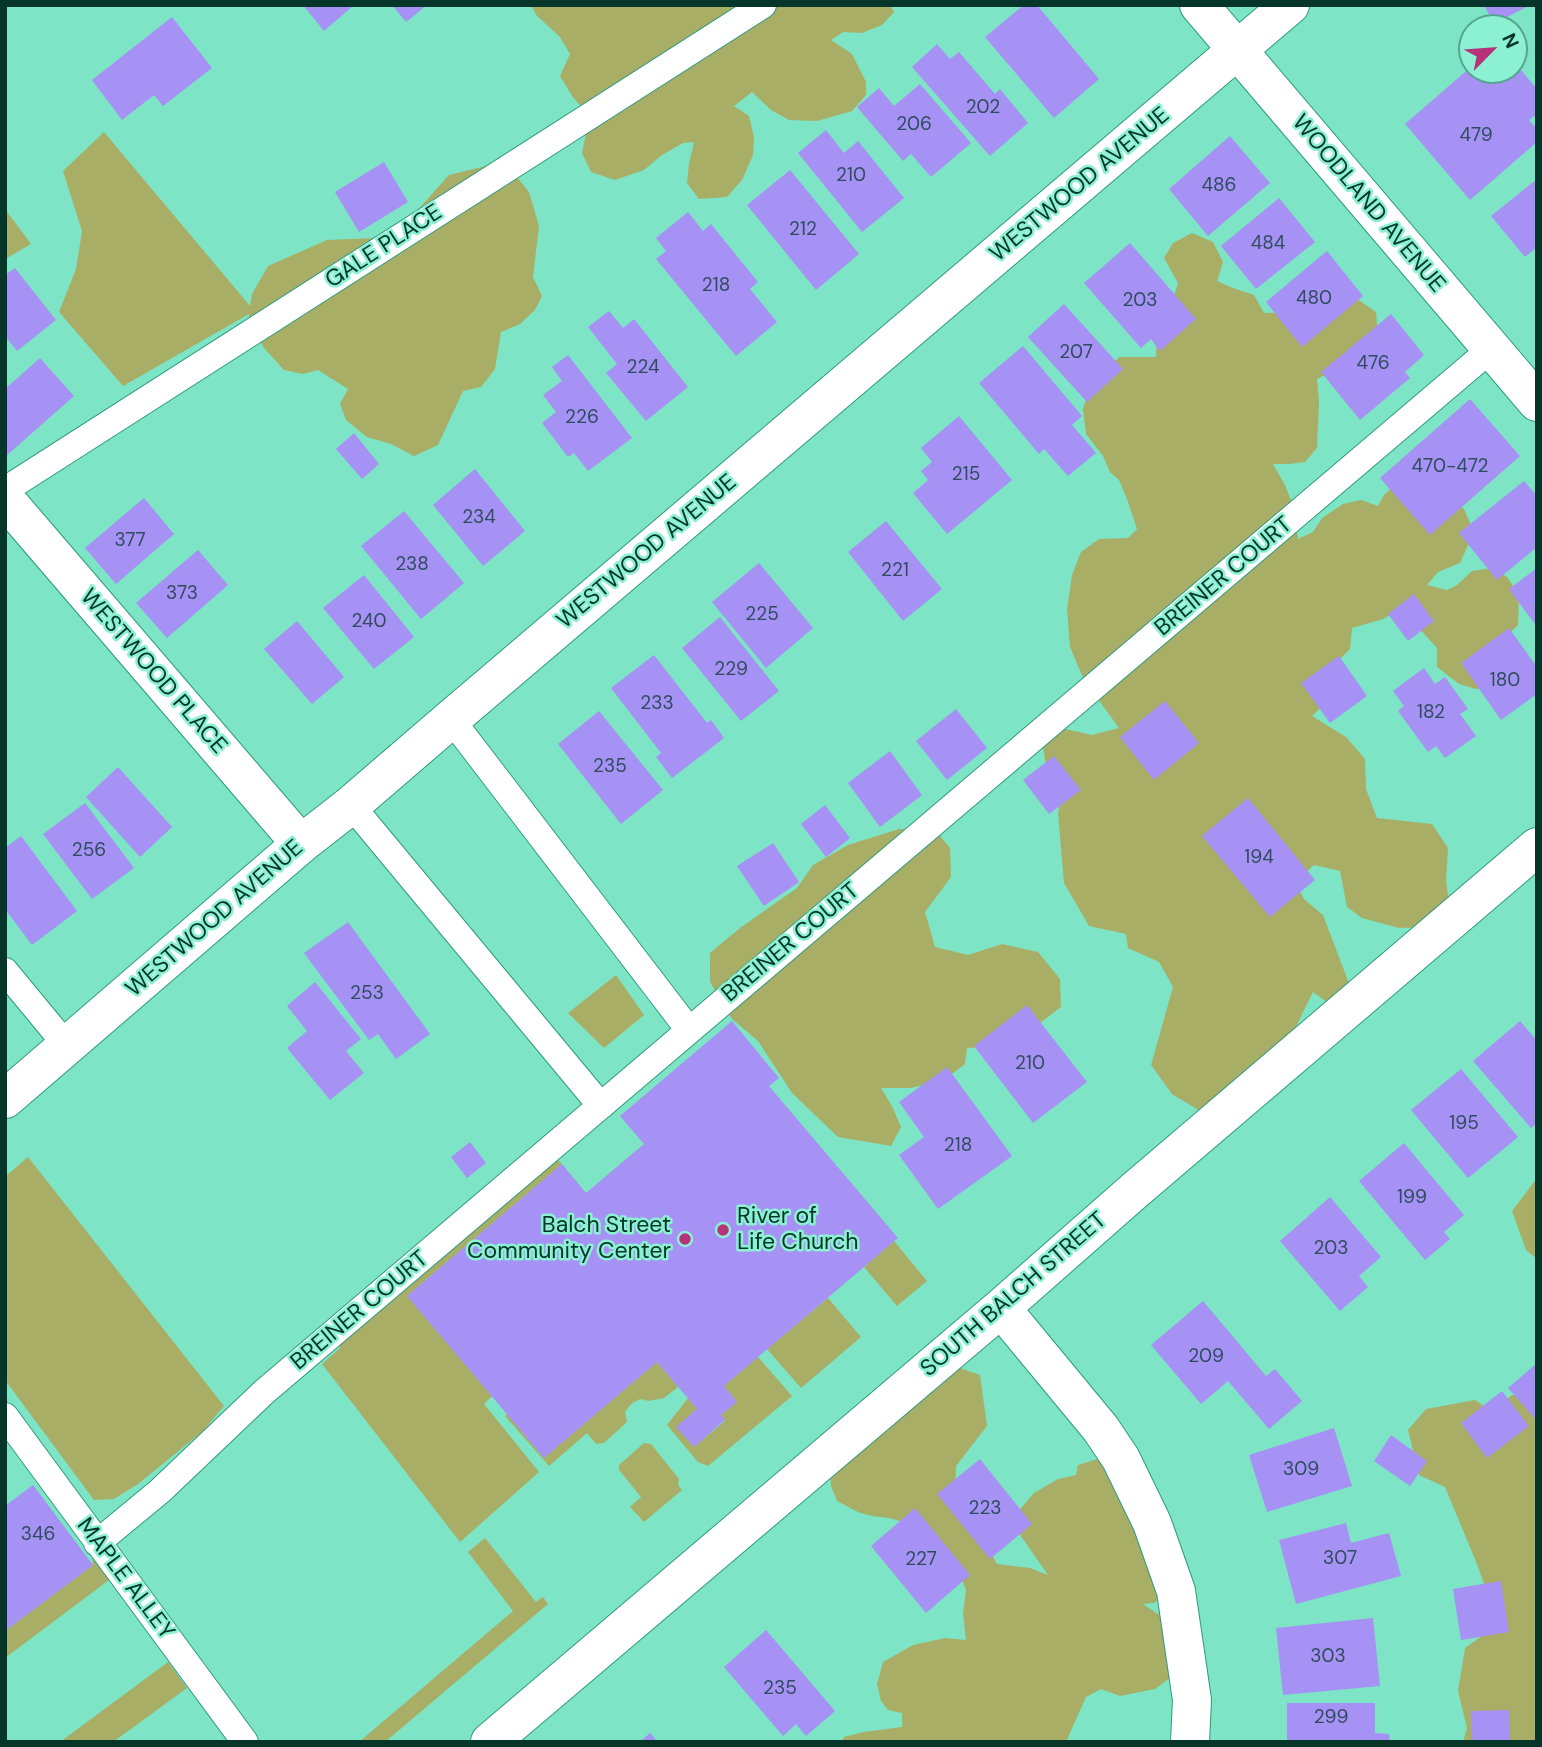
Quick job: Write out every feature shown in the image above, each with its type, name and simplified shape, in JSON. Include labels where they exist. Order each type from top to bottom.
[{"type":"street","name":"WOODLAND AVENUE","points":[[1199,5],[1537,402]]},
{"type":"street","name":"WESTWOOD AVENUE","points":[[5,1099],[1290,5]]},
{"type":"street","name":"WESTWOOD PLACE","points":[[5,499],[302,844]]},
{"type":"street","name":"SOUTH BALCH STREET","points":[[490,1742],[1001,1308],[1537,847]]},
{"type":"street","points":[[1001,1308],[1101,1429],[1121,1460],[1152,1523],[1176,1591],[1192,1700],[1190,1742]]},
{"type":"lane","name":"GALE PLACE","points":[[5,490],[763,5]]},
{"type":"lane","name":"BREINER COURT","points":[[97,1543],[160,1491],[264,1392],[1491,349]]},
{"type":"lane","points":[[451,719],[689,1030]]},
{"type":"lane","points":[[351,805],[601,1106]]},
{"type":"lane","points":[[5,971],[67,1046]]},
{"type":"lane","name":"MAPLE ALLEY","points":[[5,1416],[245,1742]]},
{"type":"green space","points":[[531,5],[890,5],[894,12],[882,25],[862,33],[843,32],[831,40],[852,54],[866,82],[866,95],[852,111],[817,121],[789,120],[771,110],[752,92],[734,106],[749,116],[754,137],[753,155],[742,180],[727,197],[699,199],[687,183],[694,142],[683,143],[644,170],[615,180],[591,172],[582,153],[588,124],[583,109],[560,76],[570,54],[560,37],[537,16]]},
{"type":"green space","points":[[104,132],[250,306],[252,294],[268,266],[327,240],[376,238],[415,213],[449,175],[494,164],[513,172],[529,192],[539,226],[533,277],[542,296],[535,310],[520,324],[501,332],[495,369],[481,387],[463,391],[438,445],[414,456],[391,444],[367,437],[346,420],[340,404],[348,389],[318,370],[303,374],[284,370],[264,348],[249,314],[123,386],[59,312],[76,269],[82,231],[63,171]]},
{"type":"green space","points":[[5,209],[31,244],[5,259]]},
{"type":"green space","points":[[1192,233],[1213,242],[1223,262],[1217,281],[1254,295],[1264,313],[1290,312],[1350,294],[1376,312],[1379,348],[1317,379],[1317,448],[1305,462],[1273,464],[1294,508],[1298,539],[1313,532],[1322,518],[1343,504],[1361,500],[1378,506],[1384,495],[1398,482],[1439,491],[1464,509],[1474,532],[1460,563],[1438,572],[1427,585],[1447,590],[1472,571],[1492,568],[1507,577],[1519,594],[1518,625],[1498,644],[1487,686],[1476,689],[1459,684],[1437,667],[1437,648],[1403,607],[1383,619],[1352,628],[1350,649],[1335,664],[1329,700],[1312,716],[1346,737],[1365,759],[1366,789],[1377,818],[1432,824],[1448,848],[1446,881],[1449,901],[1427,927],[1399,928],[1362,918],[1347,907],[1340,871],[1314,865],[1295,882],[1304,899],[1323,915],[1350,986],[1340,1000],[1325,1001],[1313,992],[1285,1049],[1200,1111],[1172,1094],[1151,1065],[1173,987],[1159,962],[1128,948],[1126,934],[1089,926],[1064,883],[1058,814],[1064,778],[1047,771],[1042,742],[1061,728],[1092,735],[1119,728],[1084,680],[1070,647],[1067,609],[1072,575],[1081,552],[1099,539],[1128,538],[1137,529],[1119,480],[1110,472],[1103,456],[1086,434],[1083,409],[1090,387],[1119,357],[1156,357],[1157,331],[1172,303],[1178,283],[1164,258],[1173,243]]},
{"type":"green space","points":[[899,829],[936,831],[950,848],[951,877],[925,912],[935,947],[968,955],[1002,944],[1038,952],[1060,979],[1061,1007],[1031,1030],[990,1047],[967,1048],[965,1064],[944,1080],[911,1088],[881,1088],[901,1127],[891,1146],[838,1137],[792,1093],[758,1041],[732,1019],[710,982],[710,953],[797,888],[813,865],[848,845]]},
{"type":"green space","points":[[616,975],[644,1015],[604,1048],[568,1013]]},
{"type":"green space","points":[[28,1157],[224,1406],[203,1431],[138,1484],[114,1499],[94,1500],[5,1380],[5,1177]]},
{"type":"green space","points":[[556,1158],[562,1164],[407,1296],[492,1396],[484,1404],[539,1472],[460,1542],[322,1364],[340,1348],[338,1335],[383,1304],[388,1305]]},
{"type":"green space","points":[[1537,1181],[1537,1259],[1526,1250],[1512,1211]]},
{"type":"green space","points":[[894,1241],[927,1281],[897,1306],[864,1267]]},
{"type":"green space","points":[[828,1298],[861,1337],[801,1388],[767,1349]]},
{"type":"green space","points":[[758,1357],[792,1396],[708,1466],[698,1462],[667,1425],[688,1398],[697,1409],[677,1427],[694,1447],[725,1421],[721,1415],[737,1402],[724,1386]]},
{"type":"green space","points":[[657,1362],[678,1387],[664,1398],[649,1401],[640,1399],[631,1404],[625,1412],[627,1422],[604,1443],[596,1444],[587,1433],[549,1466],[505,1416],[507,1414],[544,1458]]},
{"type":"green space","points":[[960,1368],[980,1375],[987,1426],[956,1466],[955,1496],[997,1564],[1030,1568],[1048,1575],[1016,1529],[1017,1513],[1034,1493],[1058,1479],[1076,1475],[1078,1465],[1104,1457],[1169,1591],[1154,1603],[1143,1604],[1167,1620],[1178,1672],[1155,1689],[1120,1696],[1101,1689],[1086,1697],[1066,1742],[842,1742],[844,1737],[864,1732],[902,1727],[902,1713],[888,1710],[881,1701],[877,1684],[883,1662],[913,1645],[945,1638],[966,1640],[963,1614],[966,1590],[959,1573],[914,1525],[858,1512],[837,1501],[831,1486],[830,1462],[921,1381]]},
{"type":"green space","points":[[1537,1387],[1537,1742],[1463,1742],[1467,1728],[1458,1691],[1465,1648],[1486,1633],[1492,1607],[1445,1487],[1419,1475],[1408,1430],[1426,1409],[1475,1400],[1496,1414],[1510,1396]]},
{"type":"green space","points":[[644,1443],[651,1444],[679,1479],[678,1485],[682,1490],[644,1522],[630,1507],[641,1497],[619,1470],[619,1465]]},
{"type":"green space","points":[[485,1538],[536,1602],[543,1597],[548,1604],[385,1742],[359,1742],[513,1611],[468,1552]]},
{"type":"green space","points":[[92,1557],[109,1580],[5,1658],[5,1631],[93,1565]]},
{"type":"green space","points":[[168,1662],[187,1688],[113,1742],[60,1742]]},
{"type":"building","points":[[303,5],[354,5],[324,31]]},
{"type":"building","points":[[392,5],[427,5],[406,22]]},
{"type":"building","points":[[1024,5],[1037,5],[1099,79],[1054,118],[985,37]]},
{"type":"building","points":[[1484,5],[1530,5],[1513,14],[1489,14]]},
{"type":"building","points":[[172,17],[212,68],[163,106],[154,95],[122,120],[92,80]]},
{"type":"building","points":[[937,44],[950,59],[959,52],[995,94],[1000,89],[1028,123],[990,156],[912,67]]},
{"type":"building","points":[[1458,78],[1458,84],[1528,84],[1528,78],[1537,89],[1537,114],[1529,120],[1537,129],[1537,142],[1470,200],[1405,124]]},
{"type":"building","points":[[920,84],[971,143],[931,177],[911,154],[903,161],[857,107],[879,88],[894,106]]},
{"type":"building","points":[[826,130],[844,153],[858,141],[904,198],[862,232],[798,153]]},
{"type":"building","points":[[1230,136],[1270,183],[1208,236],[1169,189]]},
{"type":"building","points":[[384,162],[408,202],[359,232],[335,192]]},
{"type":"building","points":[[790,170],[859,254],[816,290],[747,205]]},
{"type":"building","points":[[1537,179],[1537,247],[1525,257],[1491,216]]},
{"type":"building","points":[[1279,198],[1315,242],[1256,289],[1221,246]]},
{"type":"building","points":[[688,212],[703,231],[711,224],[758,282],[750,289],[777,322],[736,356],[656,259],[666,251],[656,238]]},
{"type":"building","points":[[1130,243],[1196,319],[1160,351],[1151,339],[1141,348],[1084,283]]},
{"type":"building","points":[[1327,251],[1363,296],[1302,347],[1266,302]]},
{"type":"building","points":[[15,268],[56,320],[17,351],[5,336],[5,275]]},
{"type":"building","points":[[1064,304],[1123,369],[1087,402],[1028,337]]},
{"type":"building","points":[[609,311],[623,328],[634,319],[688,387],[646,421],[606,373],[617,364],[588,327]]},
{"type":"building","points":[[1391,314],[1424,355],[1405,372],[1410,378],[1360,420],[1321,372]]},
{"type":"building","points":[[1023,346],[1082,416],[1072,425],[1096,453],[1068,476],[1044,449],[1039,454],[979,383]]},
{"type":"building","points":[[568,355],[632,438],[588,471],[574,453],[568,457],[542,423],[556,412],[543,395],[562,381],[552,367]]},
{"type":"building","points":[[40,358],[74,396],[5,457],[5,389]]},
{"type":"building","points":[[1470,399],[1520,456],[1430,535],[1380,478]]},
{"type":"building","points":[[959,416],[1012,480],[947,534],[913,493],[928,480],[921,471],[932,462],[921,448]]},
{"type":"building","points":[[354,433],[379,464],[362,479],[336,449]]},
{"type":"building","points":[[475,469],[525,531],[483,566],[433,505]]},
{"type":"building","points":[[1524,481],[1537,496],[1537,547],[1497,580],[1459,533]]},
{"type":"building","points":[[144,498],[174,534],[116,584],[85,548]]},
{"type":"building","points":[[404,511],[464,583],[421,619],[361,546]]},
{"type":"building","points":[[886,521],[942,589],[903,621],[848,552]]},
{"type":"building","points":[[198,550],[228,585],[167,638],[136,603]]},
{"type":"building","points":[[759,563],[813,628],[766,668],[712,602]]},
{"type":"building","points":[[1537,568],[1537,627],[1509,589]]},
{"type":"building","points":[[364,575],[414,637],[374,669],[323,608]]},
{"type":"building","points":[[1414,594],[1434,621],[1408,641],[1388,614]]},
{"type":"building","points":[[720,617],[779,691],[741,721],[682,648]]},
{"type":"building","points":[[297,621],[344,677],[312,704],[264,649]]},
{"type":"building","points":[[1509,628],[1537,667],[1537,694],[1501,720],[1461,663]]},
{"type":"building","points":[[654,655],[707,723],[711,720],[724,738],[672,778],[656,757],[661,753],[611,688]]},
{"type":"building","points":[[1339,656],[1367,696],[1330,723],[1301,683]]},
{"type":"building","points":[[1424,668],[1435,684],[1445,677],[1468,709],[1460,714],[1476,736],[1445,758],[1436,746],[1428,752],[1398,711],[1404,706],[1393,691]]},
{"type":"building","points":[[1165,701],[1199,743],[1154,780],[1120,737]]},
{"type":"building","points":[[956,709],[987,748],[947,780],[916,741]]},
{"type":"building","points":[[599,711],[663,790],[621,824],[558,744]]},
{"type":"building","points":[[890,751],[922,795],[880,827],[848,783]]},
{"type":"building","points":[[1054,756],[1081,790],[1049,814],[1023,780]]},
{"type":"building","points":[[118,767],[172,827],[140,857],[86,797]]},
{"type":"building","points":[[1248,798],[1315,880],[1270,917],[1202,836]]},
{"type":"building","points":[[85,803],[134,868],[92,899],[43,834]]},
{"type":"building","points":[[825,805],[850,838],[826,857],[801,824]]},
{"type":"building","points":[[21,836],[77,911],[32,945],[5,909],[5,848]]},
{"type":"building","points":[[773,843],[799,882],[764,906],[737,866]]},
{"type":"building","points":[[348,922],[430,1034],[396,1059],[378,1034],[369,1040],[304,953]]},
{"type":"building","points":[[315,982],[361,1039],[346,1051],[364,1073],[330,1100],[287,1048],[307,1031],[287,1006]]},
{"type":"building","points":[[1027,1005],[1087,1082],[1033,1123],[974,1046]]},
{"type":"building","name":"Balch Street Community Center","points":[[732,1021],[779,1078],[769,1086],[898,1238],[724,1386],[737,1402],[721,1415],[725,1420],[694,1447],[676,1427],[697,1409],[657,1362],[544,1458],[407,1296],[562,1164],[586,1193],[644,1144],[620,1116]]},
{"type":"building","points":[[1520,1021],[1537,1041],[1537,1123],[1531,1128],[1473,1061]]},
{"type":"building","points":[[947,1067],[1012,1156],[938,1209],[899,1155],[924,1137],[899,1102]]},
{"type":"building","points":[[1461,1069],[1518,1137],[1468,1178],[1411,1110]]},
{"type":"building","points":[[470,1142],[486,1163],[467,1178],[451,1157]]},
{"type":"building","points":[[1404,1143],[1464,1215],[1444,1232],[1450,1239],[1425,1260],[1359,1181]]},
{"type":"building","points":[[1330,1197],[1381,1257],[1359,1276],[1368,1287],[1340,1311],[1280,1241]]},
{"type":"building","points":[[1203,1301],[1266,1376],[1275,1369],[1302,1401],[1269,1429],[1228,1381],[1201,1404],[1151,1345]]},
{"type":"building","points":[[1537,1363],[1537,1421],[1508,1388]]},
{"type":"building","points":[[1502,1391],[1529,1426],[1487,1458],[1461,1423]]},
{"type":"building","points":[[1334,1428],[1352,1486],[1267,1512],[1249,1455]]},
{"type":"building","points":[[1391,1435],[1427,1461],[1410,1486],[1374,1461]]},
{"type":"building","points":[[980,1459],[1032,1524],[990,1559],[937,1494]]},
{"type":"building","points":[[33,1485],[93,1565],[5,1631],[5,1506]]},
{"type":"building","points":[[915,1508],[970,1575],[926,1613],[871,1546]]},
{"type":"building","points":[[1346,1523],[1351,1543],[1389,1533],[1401,1576],[1296,1604],[1279,1540]]},
{"type":"building","points":[[1501,1581],[1509,1632],[1461,1640],[1453,1589]]},
{"type":"building","points":[[1373,1618],[1380,1686],[1283,1695],[1276,1628]]},
{"type":"building","points":[[766,1630],[835,1711],[806,1736],[796,1724],[783,1736],[724,1667]]},
{"type":"building","points":[[1287,1703],[1375,1703],[1375,1733],[1389,1734],[1390,1742],[1287,1742]]},
{"type":"building","points":[[1509,1710],[1510,1742],[1472,1742],[1471,1711]]},
{"type":"building","points":[[650,1733],[658,1742],[640,1742]]},
{"type":"place","name":"River of Life Church","points":[[723,1230]]},
{"type":"place","name":"Balch Street Community Center","points":[[685,1239]]}]
